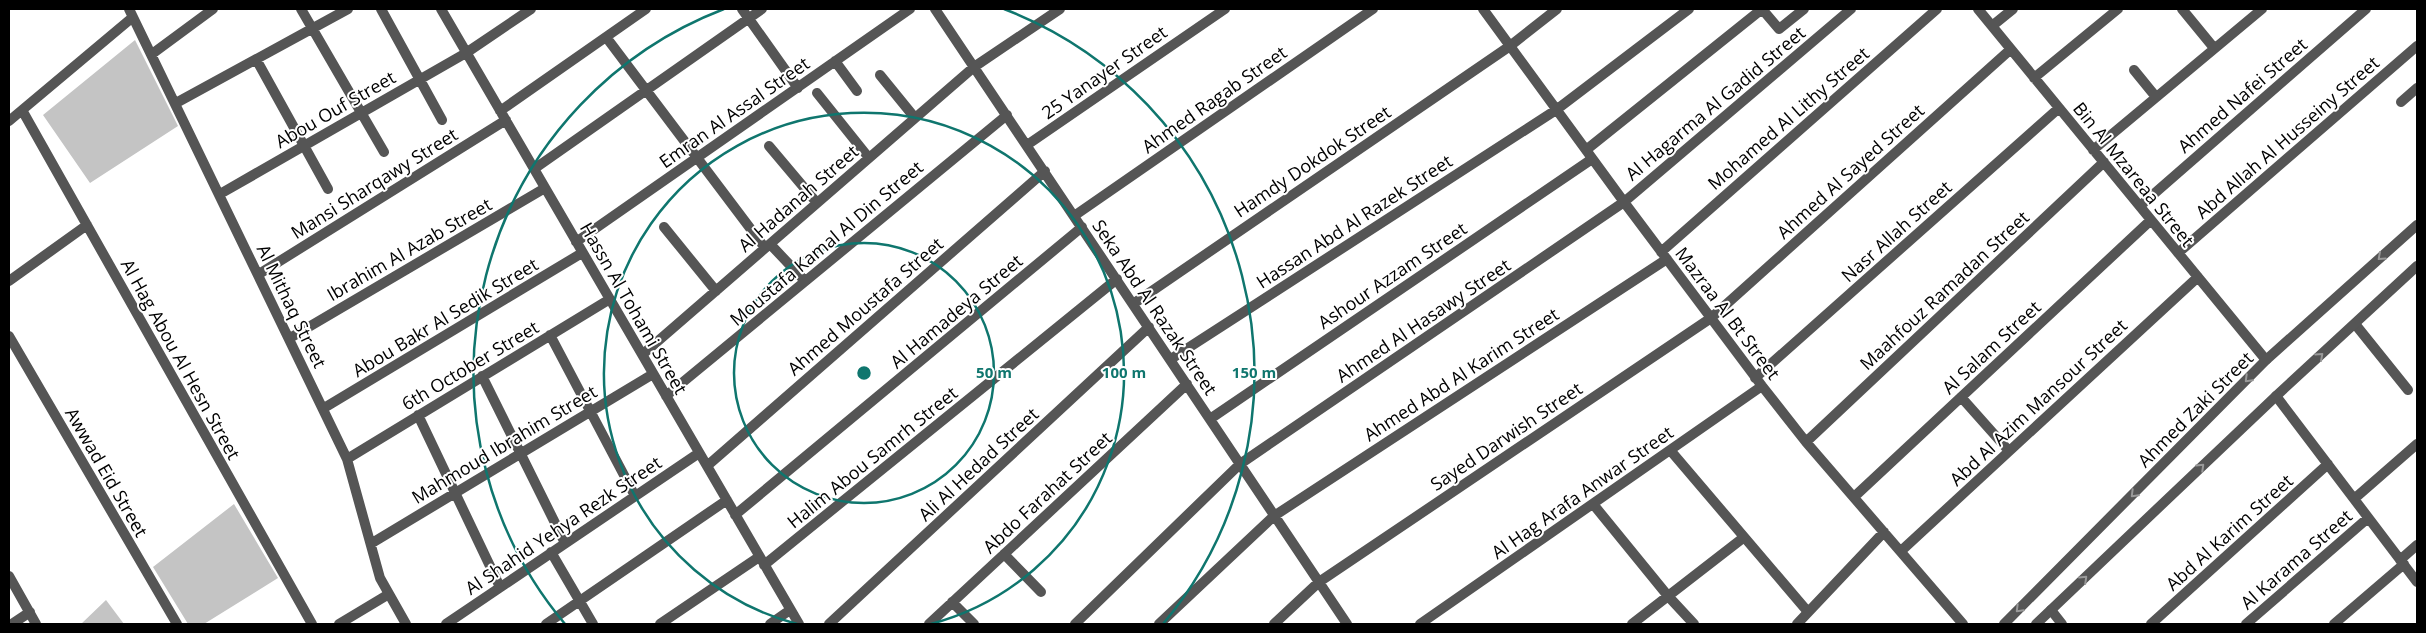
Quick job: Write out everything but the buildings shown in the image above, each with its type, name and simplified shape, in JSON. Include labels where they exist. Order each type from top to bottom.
[{"type":"street","points":[[152,54],[213,9]]},
{"type":"street","points":[[301,9],[384,152]]},
{"type":"street","points":[[176,103],[348,9]]},
{"type":"street","points":[[381,9],[442,120]]},
{"type":"street","name":"Hassn Al Tohami Street","points":[[441,9],[799,624]]},
{"type":"street","name":"Abou Ouf Street","points":[[220,194],[466,53],[531,9]]},
{"type":"street","name":"Mansi Sharqawy Street","points":[[258,274],[503,115],[606,36],[646,9]]},
{"type":"street","points":[[742,9],[798,88]]},
{"type":"street","points":[[534,169],[762,9]]},
{"type":"street","name":"Emran Al Assal Street","points":[[576,242],[910,9]]},
{"type":"street","name":"Seka Abd Al Razak Street","points":[[935,9],[1171,359],[1346,624]]},
{"type":"street","name":"Al Hadanah Street","points":[[643,354],[974,67],[1060,9]]},
{"type":"street","name":"25 Yanayer Street","points":[[1027,145],[1225,9]]},
{"type":"street","name":"Ahmed Ragab Street","points":[[1074,216],[1373,9]]},
{"type":"street","name":"Mazraa Al Bt Street","points":[[1483,9],[1759,382],[1806,442],[1963,624]]},
{"type":"street","name":"Hamdy Dokdok Street","points":[[1133,304],[1510,46],[1557,9]]},
{"type":"street","name":"Hassan Abd Al Razek Street","points":[[1171,359],[1556,110],[1689,9]]},
{"type":"street","points":[[1762,9],[1779,29],[1804,9]]},
{"type":"street","name":"Ashour Azzam Street","points":[[1210,419],[1589,154],[1762,9]]},
{"type":"street","name":"Al Hagarma Al Gadid Street","points":[[1624,202],[1851,9]]},
{"type":"street","name":"Mohamed Al Lithy Street","points":[[1664,256],[1937,9]]},
{"type":"street","name":"Bin Al Mzareaa Street","points":[[1978,9],[2266,360]]},
{"type":"street","points":[[1992,26],[2013,9]]},
{"type":"street","points":[[2034,78],[2118,9]]},
{"type":"street","points":[[2182,9],[2214,48]]},
{"type":"street","points":[[2093,150],[2262,9]]},
{"type":"street","name":"Ahmed Nafei Street","points":[[2140,206],[2366,9]]},
{"type":"street","points":[[9,121],[131,13]]},
{"type":"street","name":"Al Mithaq Street","points":[[131,13],[348,458],[380,578],[406,624]]},
{"type":"street","points":[[606,36],[696,158],[768,246],[805,281]]},
{"type":"street","name":"Abd Allah Al Husseiny Street","points":[[2178,253],[2417,46]]},
{"type":"street","name":"Ahmed Al Sayed Street","points":[[1711,318],[2011,49]]},
{"type":"street","points":[[256,59],[328,189]]},
{"type":"street","points":[[835,61],[857,91]]},
{"type":"street","points":[[2134,70],[2156,97]]},
{"type":"street","points":[[880,75],[915,118]]},
{"type":"street","points":[[2401,102],[2417,88]]},
{"type":"street","points":[[817,93],[869,158]]},
{"type":"street","name":"Nasr Allah Street","points":[[1759,382],[2059,108]]},
{"type":"street","name":"Al Hag Abou Al Hesn Street","points":[[22,110],[312,624]]},
{"type":"street","name":"Moustafa Kamal Al Din Street","points":[[666,396],[1007,115]]},
{"type":"street","points":[[769,146],[817,203]]},
{"type":"street","name":"Maahfouz Ramadan Street","points":[[1806,442],[2104,162]]},
{"type":"street","name":"Ahmed Moustafa Street","points":[[707,466],[1045,171]]},
{"type":"street","name":"Ibrahim Al Azab Street","points":[[290,338],[545,188]]},
{"type":"street","name":"Ahmed Al Hasawy Street","points":[[1075,624],[1240,464],[1624,202]]},
{"type":"street","name":"Al Salam Street","points":[[1854,497],[2150,220]]},
{"type":"street","points":[[9,281],[87,225]]},
{"type":"street","name":"Ahmed Zaki Street","points":[[2004,624],[2266,360],[2417,225]]},
{"type":"street","points":[[664,227],[716,291]]},
{"type":"street","name":"Al Hamadeya Street","points":[[735,515],[1082,227]]},
{"type":"street","name":"Abou Bakr Al Sedik Street","points":[[324,408],[582,254]]},
{"type":"street","name":"Ahmed Abd Al Karim Street","points":[[1159,624],[1274,516],[1664,256]]},
{"type":"street","points":[[2036,624],[2276,396],[2417,266]]},
{"type":"street","name":"Abd Al Azim Mansour Street","points":[[1900,551],[2198,276]]},
{"type":"street","name":"Halim Abou Samrh Street","points":[[660,624],[761,561],[1117,279]]},
{"type":"street","name":"6th October Street","points":[[348,458],[610,299]]},
{"type":"street","name":"Sayed Darwish Street","points":[[1274,624],[1319,582],[1711,318]]},
{"type":"street","points":[[2355,324],[2408,390]]},
{"type":"street","name":"Ali Al Hedad Street","points":[[829,624],[1149,327]]},
{"type":"street","points":[[550,335],[635,496]]},
{"type":"street","name":"Awwad Eid Street","points":[[9,336],[177,624]]},
{"type":"street","name":"Mahmoud Ibrahim Street","points":[[372,543],[520,452],[653,374]]},
{"type":"street","points":[[482,376],[565,543]]},
{"type":"street","name":"Al Hag Arafa Anwar Street","points":[[1426,623],[1670,450],[1759,382]]},
{"type":"street","name":"Abdo Farahat Street","points":[[929,624],[1187,384]]},
{"type":"street","points":[[2276,396],[2417,582]]},
{"type":"street","points":[[1962,397],[2009,451]]},
{"type":"street","points":[[418,416],[500,587]]},
{"type":"street","points":[[2354,499],[2417,444]]},
{"type":"street","points":[[1670,450],[1808,612]]},
{"type":"street","name":"Al Shahid Yehya Rezk Street","points":[[446,624],[700,453]]},
{"type":"street","name":"Abd Al Karim Street","points":[[2151,624],[2328,464]]},
{"type":"street","points":[[546,624],[727,500]]},
{"type":"street","points":[[1593,504],[1668,596],[1694,624]]},
{"type":"street","name":"Al Karama Street","points":[[2246,624],[2368,518]]},
{"type":"street","points":[[1797,624],[1884,532]]},
{"type":"street","points":[[1632,624],[1744,538]]},
{"type":"street","points":[[2334,624],[2402,562],[2417,545]]},
{"type":"street","points":[[552,552],[593,624]]},
{"type":"street","points":[[1004,554],[1041,592]]},
{"type":"street","points":[[9,576],[36,624]]},
{"type":"street","points":[[338,624],[389,594]]},
{"type":"street","points":[[952,602],[974,624]]},
{"type":"street","points":[[770,624],[790,610]]},
{"type":"street","points":[[2050,610],[2062,624]]},
{"type":"street","points":[[12,624],[30,612]]}]
